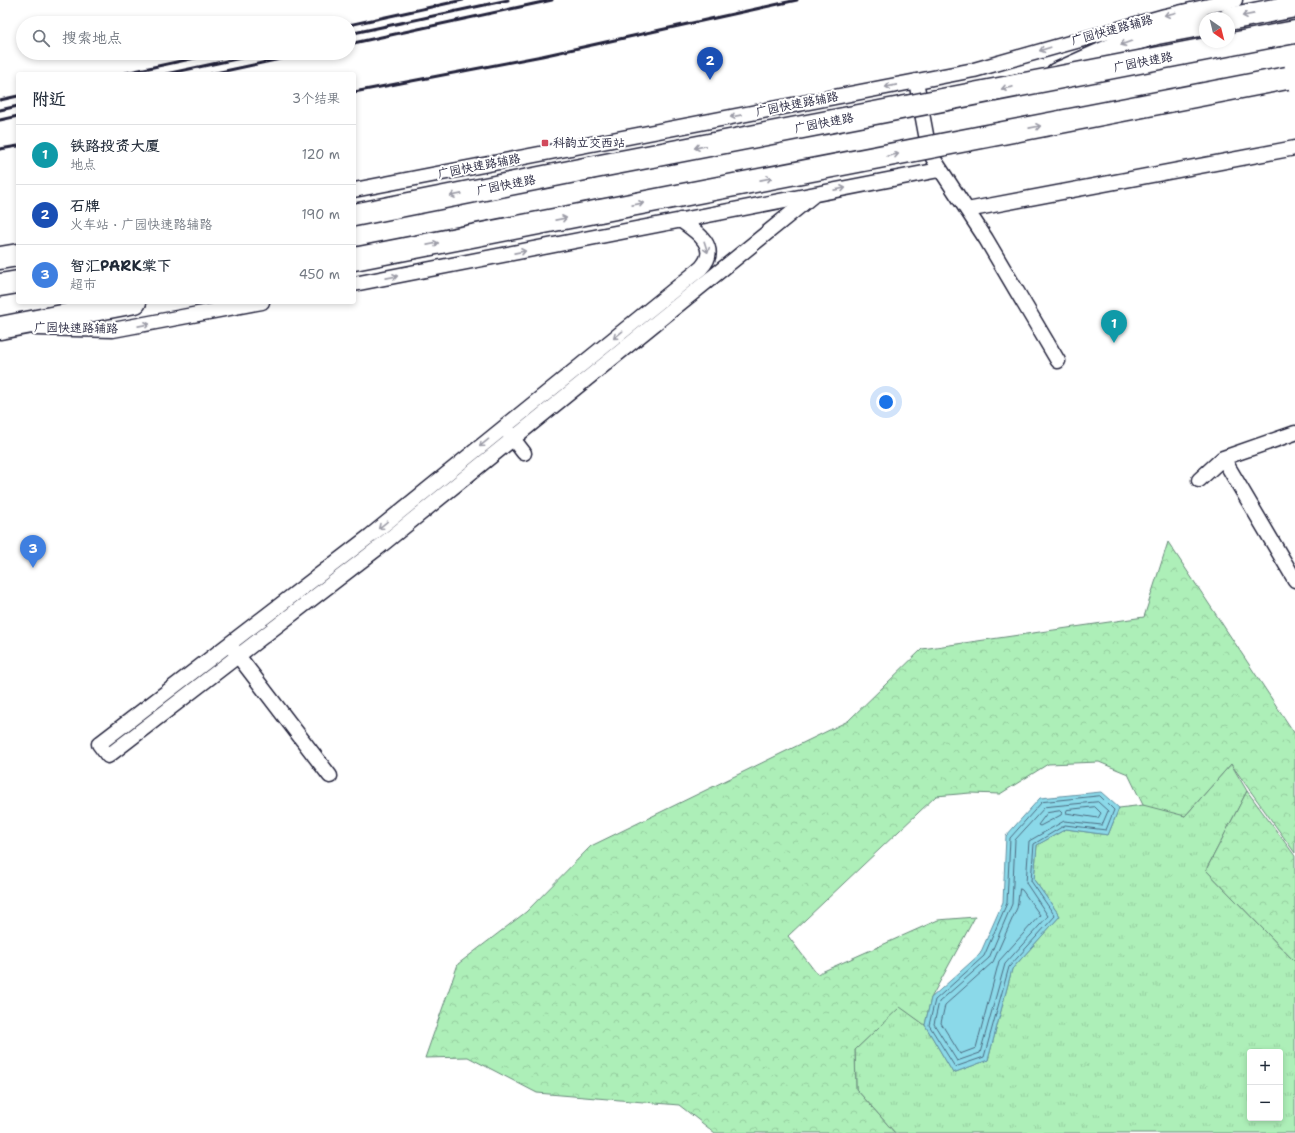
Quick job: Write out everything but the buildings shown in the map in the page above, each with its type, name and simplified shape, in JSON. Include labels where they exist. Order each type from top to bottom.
[{"type":"highway","points":[[1235,18],[1295,6]]},
{"type":"highway","points":[[1041,81],[1129,42],[1157,33],[1199,25]]},
{"type":"highway","name":"广园快速路","points":[[356,215],[1287,34]]},
{"type":"highway","points":[[356,259],[1291,78]]},
{"type":"highway","points":[[0,249],[16,249]]},
{"type":"highway","points":[[0,258],[16,254]]},
{"type":"highway","points":[[0,286],[16,282]]},
{"type":"highway","points":[[4,328],[125,304]]},
{"type":"street","name":"广园快速路辅路","points":[[356,190],[990,66],[1060,44],[1165,16],[1235,0]]},
{"type":"street","points":[[916,81],[928,145],[939,170],[986,239],[1058,361]]},
{"type":"street","points":[[966,210],[1295,148]]},
{"type":"street","points":[[356,284],[939,170]]},
{"type":"street","points":[[680,220],[698,233],[706,243],[708,255],[703,266],[370,536],[99,744],[108,756],[356,566],[814,194]]},
{"type":"street","name":"广园快速路辅路","points":[[4,328],[113,330],[251,304]]},
{"type":"street","points":[[504,427],[524,453]]},
{"type":"street","points":[[1199,480],[1223,458],[1295,433]]},
{"type":"street","points":[[1223,458],[1295,580]]},
{"type":"street","points":[[229,644],[330,776]]},
{"type":"green space","points":[[1168,542],[1295,734],[1295,853],[1231,764],[1185,816],[1143,805],[1128,774],[1099,762],[1048,764],[1000,794],[970,793],[936,796],[788,936],[817,974],[938,920],[975,917],[931,998],[925,1025],[900,1007],[855,1050],[856,1089],[895,1133],[715,1133],[679,1105],[537,1093],[468,1057],[425,1058],[458,964],[526,912],[591,846],[848,721],[922,649],[1144,617]]},
{"type":"green space","points":[[1231,764],[1247,791],[1206,870],[1295,962],[1295,1133],[895,1133],[856,1089],[855,1050],[900,1006],[925,1025],[953,1073],[988,1060],[1012,969],[1060,916],[1034,880],[1037,845],[1066,829],[1108,835],[1119,808],[1152,804],[1185,816]]},
{"type":"green space","points":[[1247,791],[1295,856],[1295,962],[1206,870]]},
{"type":"water","points":[[1101,792],[1119,808],[1108,835],[1066,829],[1037,845],[1034,880],[1060,916],[1012,969],[988,1060],[953,1073],[925,1025],[931,998],[980,954],[1003,902],[1006,836],[1040,798]]},
{"type":"railway","points":[[356,23],[463,0]]},
{"type":"railway","points":[[356,33],[508,0]]},
{"type":"railway","points":[[356,42],[552,0]]},
{"type":"railway","points":[[356,92],[542,56],[797,0]]},
{"type":"railway","points":[[130,72],[186,60]]},
{"type":"railway","points":[[175,72],[231,60]]},
{"type":"railway","points":[[220,72],[276,60]]},
{"type":"railway","points":[[0,100],[16,96]]},
{"type":"railway","points":[[0,110],[16,106]]},
{"type":"railway","points":[[0,120],[16,116]]},
{"type":"railway","points":[[0,149],[16,146]]},
{"type":"place","name":"石牌","points":[[710,80]]},
{"type":"place","name":"科韵立交西站","points":[[545,143]]},
{"type":"place","name":"铁路投资大厦","points":[[1114,343]]},
{"type":"place","name":"智汇PARK棠下","points":[[33,568]]}]
